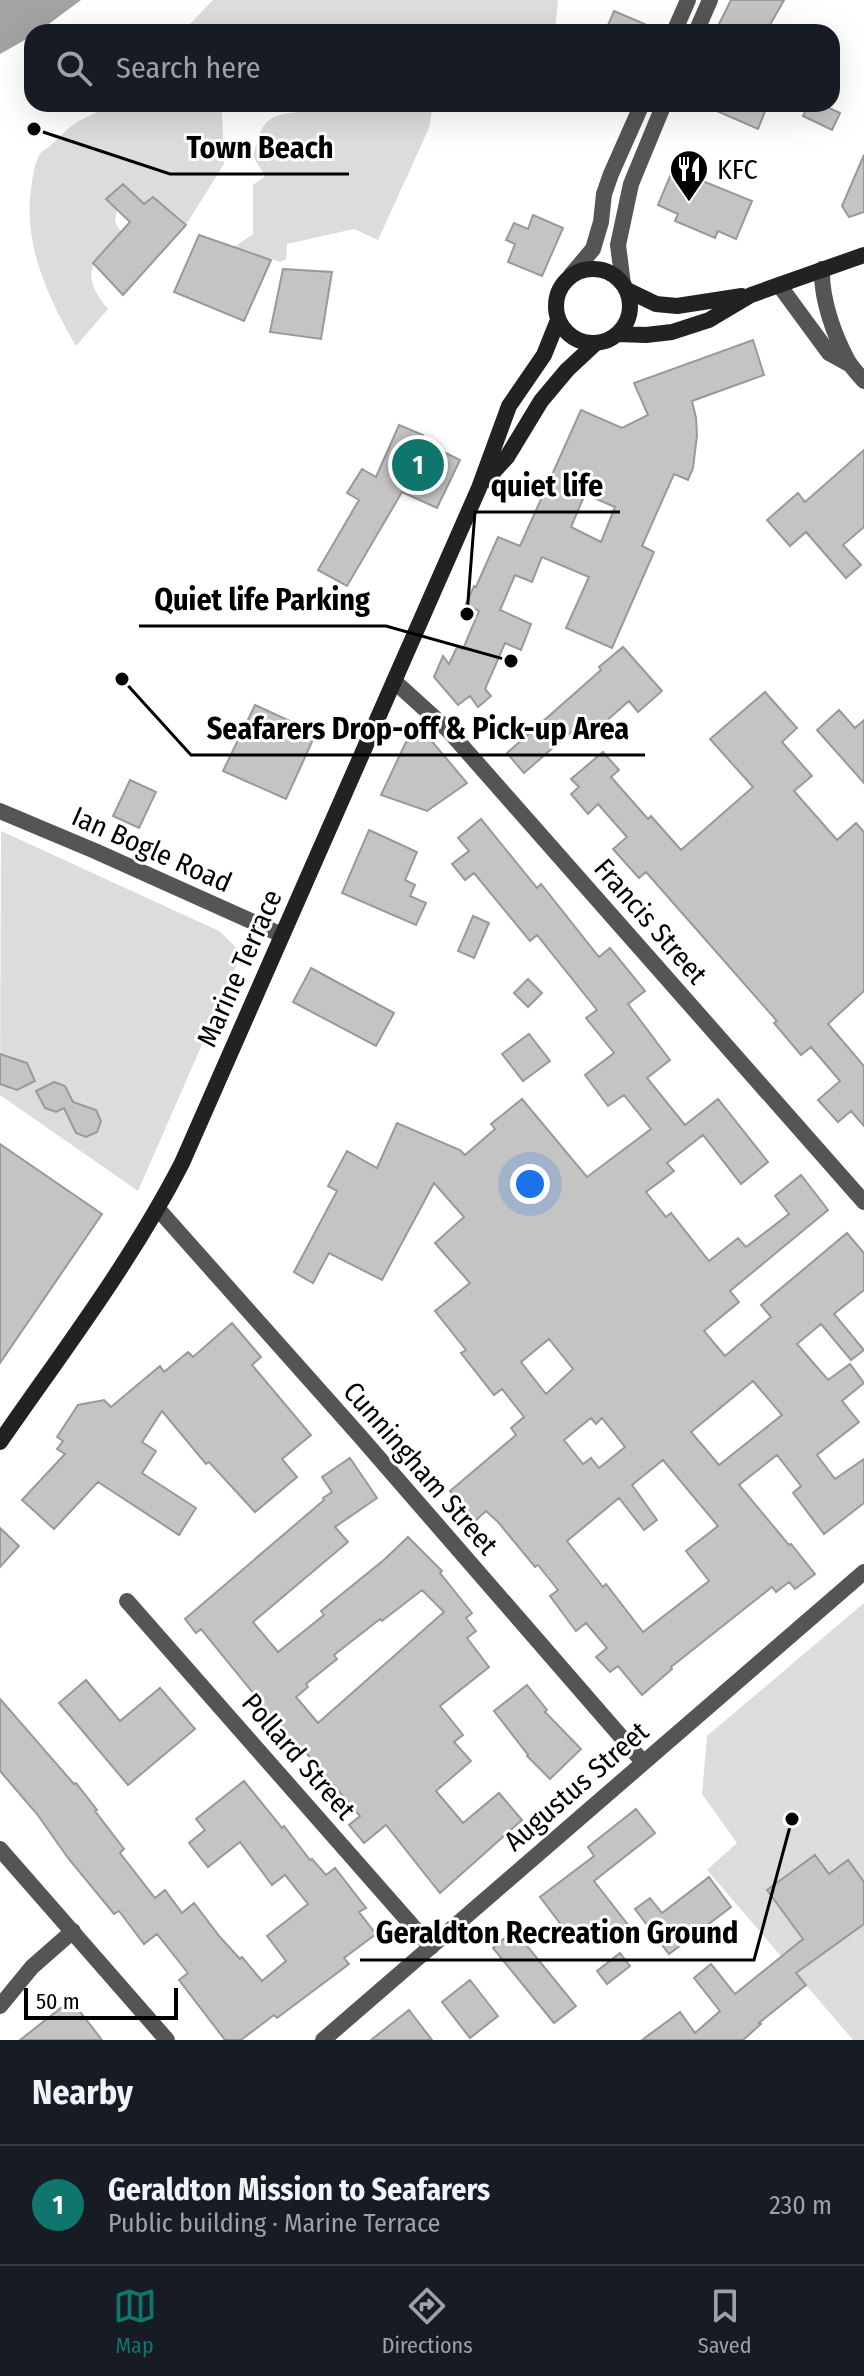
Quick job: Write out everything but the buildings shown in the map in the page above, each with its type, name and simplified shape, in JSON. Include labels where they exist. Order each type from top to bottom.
[{"type":"main road","points":[[617,334],[672,332],[709,320],[751,295],[864,255]]},
{"type":"main road","points":[[625,287],[630,309],[623,327],[607,340],[596,343],[573,338],[558,320],[556,295],[562,284],[582,269],[594,268],[615,276],[625,287],[656,304],[677,306],[751,295]]},
{"type":"main road","name":"Marine Terrace","points":[[0,1442],[158,1209],[182,1163],[479,488],[509,406],[544,355],[558,320]]},
{"type":"main road","name":"Marine Terrace","points":[[479,488],[507,457],[541,401],[567,370],[596,343]]},
{"type":"street","points":[[678,24],[688,0]]},
{"type":"street","points":[[700,24],[710,0]]},
{"type":"street","points":[[571,275],[593,249],[601,222],[604,194],[638,112]]},
{"type":"street","points":[[625,287],[618,245],[631,184],[661,112]]},
{"type":"street","points":[[822,269],[827,303],[849,364]]},
{"type":"street","points":[[779,285],[829,353],[849,364],[864,381]]},
{"type":"street","name":"Francis Street","points":[[394,681],[448,730],[864,1202]]},
{"type":"street","name":"Ian Bogle Road","points":[[0,811],[282,935]]},
{"type":"street","name":"Cunningham Street","points":[[158,1209],[643,1762]]},
{"type":"street","name":"Augustus Street","points":[[323,2040],[864,1572]]},
{"type":"street","name":"Pollard Street","points":[[127,1601],[431,1947]]},
{"type":"street","points":[[0,1849],[167,2040]]},
{"type":"street","points":[[0,2006],[32,1967],[73,1931]]},
{"type":"shaded area","points":[[0,0],[81,0],[49,24],[24,24],[24,40],[0,54]]},
{"type":"shaded area","points":[[213,0],[558,0],[556,24],[189,24]]},
{"type":"shaded area","points":[[98,112],[222,112],[224,164],[186,225],[153,197],[144,204],[123,184],[106,198],[117,209],[115,222],[121,232],[97,259],[91,276],[108,309],[76,346],[47,289],[30,226],[32,179],[37,161],[42,151],[73,125]]},
{"type":"shaded area","points":[[300,112],[432,112],[429,128],[378,240],[354,229],[287,244],[286,259],[281,262],[233,248],[253,234],[253,185],[265,176],[253,156],[262,128],[278,116]]},
{"type":"shaded area","points":[[1,831],[219,931],[242,953],[138,1191],[0,1095]]},
{"type":"shaded area","points":[[864,1603],[864,2040],[853,2040],[707,1870],[737,1843],[702,1794],[707,1736]]},
{"type":"place","name":"Town Beach","points":[[34,129]]},
{"type":"place","name":"KFC","points":[[689,203]]},
{"type":"place","name":"Geraldton Mission to Seafarers","points":[[418,465]]},
{"type":"place","name":"quiet life","points":[[467,614]]},
{"type":"place","name":"Quiet life Parking","points":[[511,661]]},
{"type":"place","name":"Seafarers Drop-off & Pick-up Area","points":[[122,679]]},
{"type":"place","name":"Geraldton Recreation Ground","points":[[792,1819]]}]
